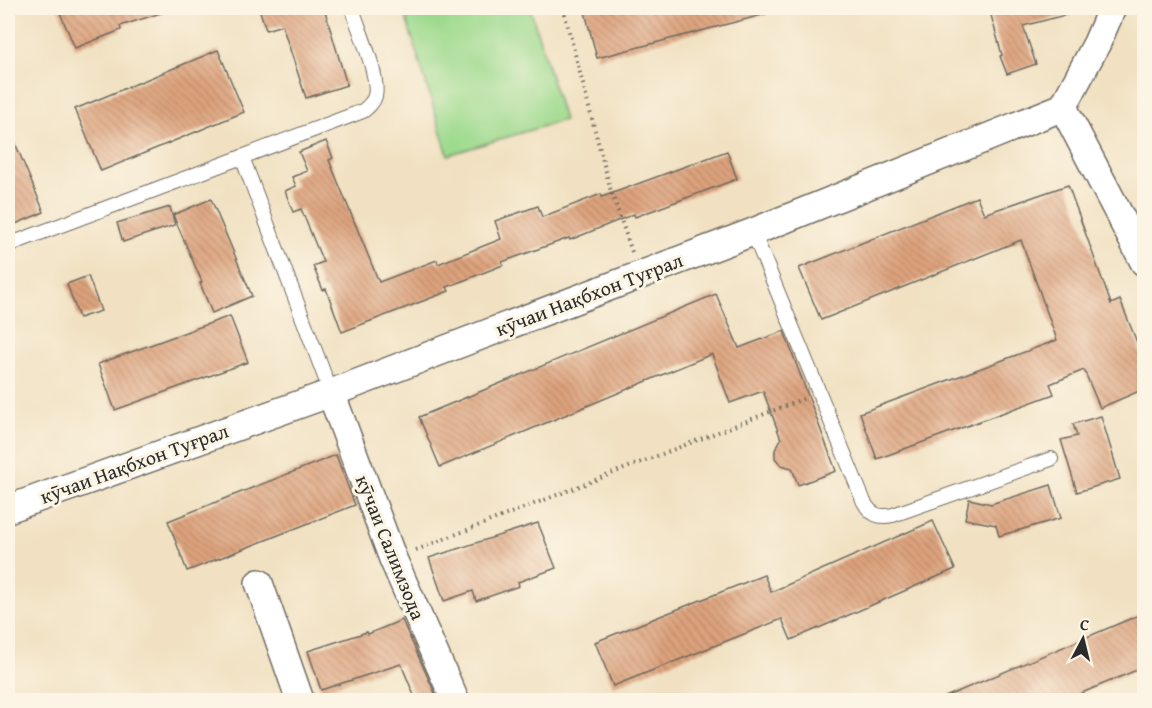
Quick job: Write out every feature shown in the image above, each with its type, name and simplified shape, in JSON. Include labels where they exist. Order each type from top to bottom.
[{"type":"street","points":[[1112,8],[1097,43],[1063,107],[1144,262]]},
{"type":"street","name":"кӯчаи Нақбхон Туғрал","points":[[8,509],[331,393],[753,232],[1063,107]]},
{"type":"street","name":"кӯчаи Салимзода","points":[[331,393],[393,559],[455,700]]},
{"type":"street","points":[[259,583],[300,700]]},
{"type":"lane","points":[[8,245],[363,111],[375,96],[375,80],[352,8]]},
{"type":"lane","points":[[242,158],[331,393]]},
{"type":"lane","points":[[753,232],[864,502],[874,515],[893,515],[1051,459]]},
{"type":"path","points":[[563,8],[610,188],[639,275]]},
{"type":"path","points":[[393,559],[820,392]]},
{"type":"green space","points":[[403,8],[530,8],[564,120],[448,155]]},
{"type":"building","points":[[58,8],[164,8],[164,12],[120,26],[121,30],[75,48]]},
{"type":"building","points":[[259,8],[324,8],[347,85],[306,98],[282,25],[266,30]]},
{"type":"building","points":[[584,8],[765,8],[766,14],[597,58]]},
{"type":"building","points":[[989,8],[1069,8],[1069,14],[1023,26],[1036,64],[1007,74],[1000,56],[1002,55]]},
{"type":"building","points":[[218,50],[244,112],[101,171],[75,109]]},
{"type":"building","points":[[8,126],[44,212],[13,225],[8,211]]},
{"type":"building","points":[[326,141],[333,158],[329,160],[379,282],[437,260],[438,264],[501,239],[495,221],[538,206],[542,217],[601,194],[602,197],[727,151],[737,179],[635,217],[634,214],[570,240],[569,238],[502,262],[503,265],[447,287],[449,291],[342,332],[326,289],[323,290],[313,266],[323,262],[301,209],[293,212],[285,191],[296,186],[292,177],[307,171],[299,152]]},
{"type":"building","points":[[1068,185],[1111,304],[1120,300],[1144,360],[1144,389],[1100,408],[1084,370],[1050,384],[1054,394],[877,459],[860,413],[1057,340],[1021,240],[821,320],[799,268],[977,197],[984,214]]},
{"type":"building","points":[[211,199],[252,296],[212,313],[200,283],[202,282],[173,215]]},
{"type":"building","points":[[170,207],[175,225],[123,242],[117,223]]},
{"type":"building","points":[[88,276],[101,311],[79,318],[67,284]]},
{"type":"building","points":[[716,294],[739,348],[784,331],[836,471],[798,485],[792,468],[781,465],[775,458],[775,450],[781,439],[763,391],[730,403],[712,354],[440,467],[419,417]]},
{"type":"building","points":[[230,316],[248,362],[115,410],[98,364]]},
{"type":"building","points":[[1101,416],[1120,479],[1077,492],[1061,440],[1077,436],[1073,424]]},
{"type":"building","points":[[336,455],[355,505],[187,571],[168,521]]},
{"type":"building","points":[[1051,485],[1061,518],[999,536],[996,525],[965,519],[969,499],[991,504]]},
{"type":"building","points":[[933,521],[955,569],[791,640],[782,619],[613,686],[595,642],[764,575],[771,592]]},
{"type":"building","points":[[538,523],[556,568],[518,582],[519,586],[476,601],[473,591],[444,601],[429,558]]},
{"type":"building","points":[[1144,613],[1144,667],[1065,700],[938,700]]},
{"type":"building","points":[[402,620],[438,700],[416,700],[401,664],[321,690],[308,651],[367,632],[368,634]]}]
